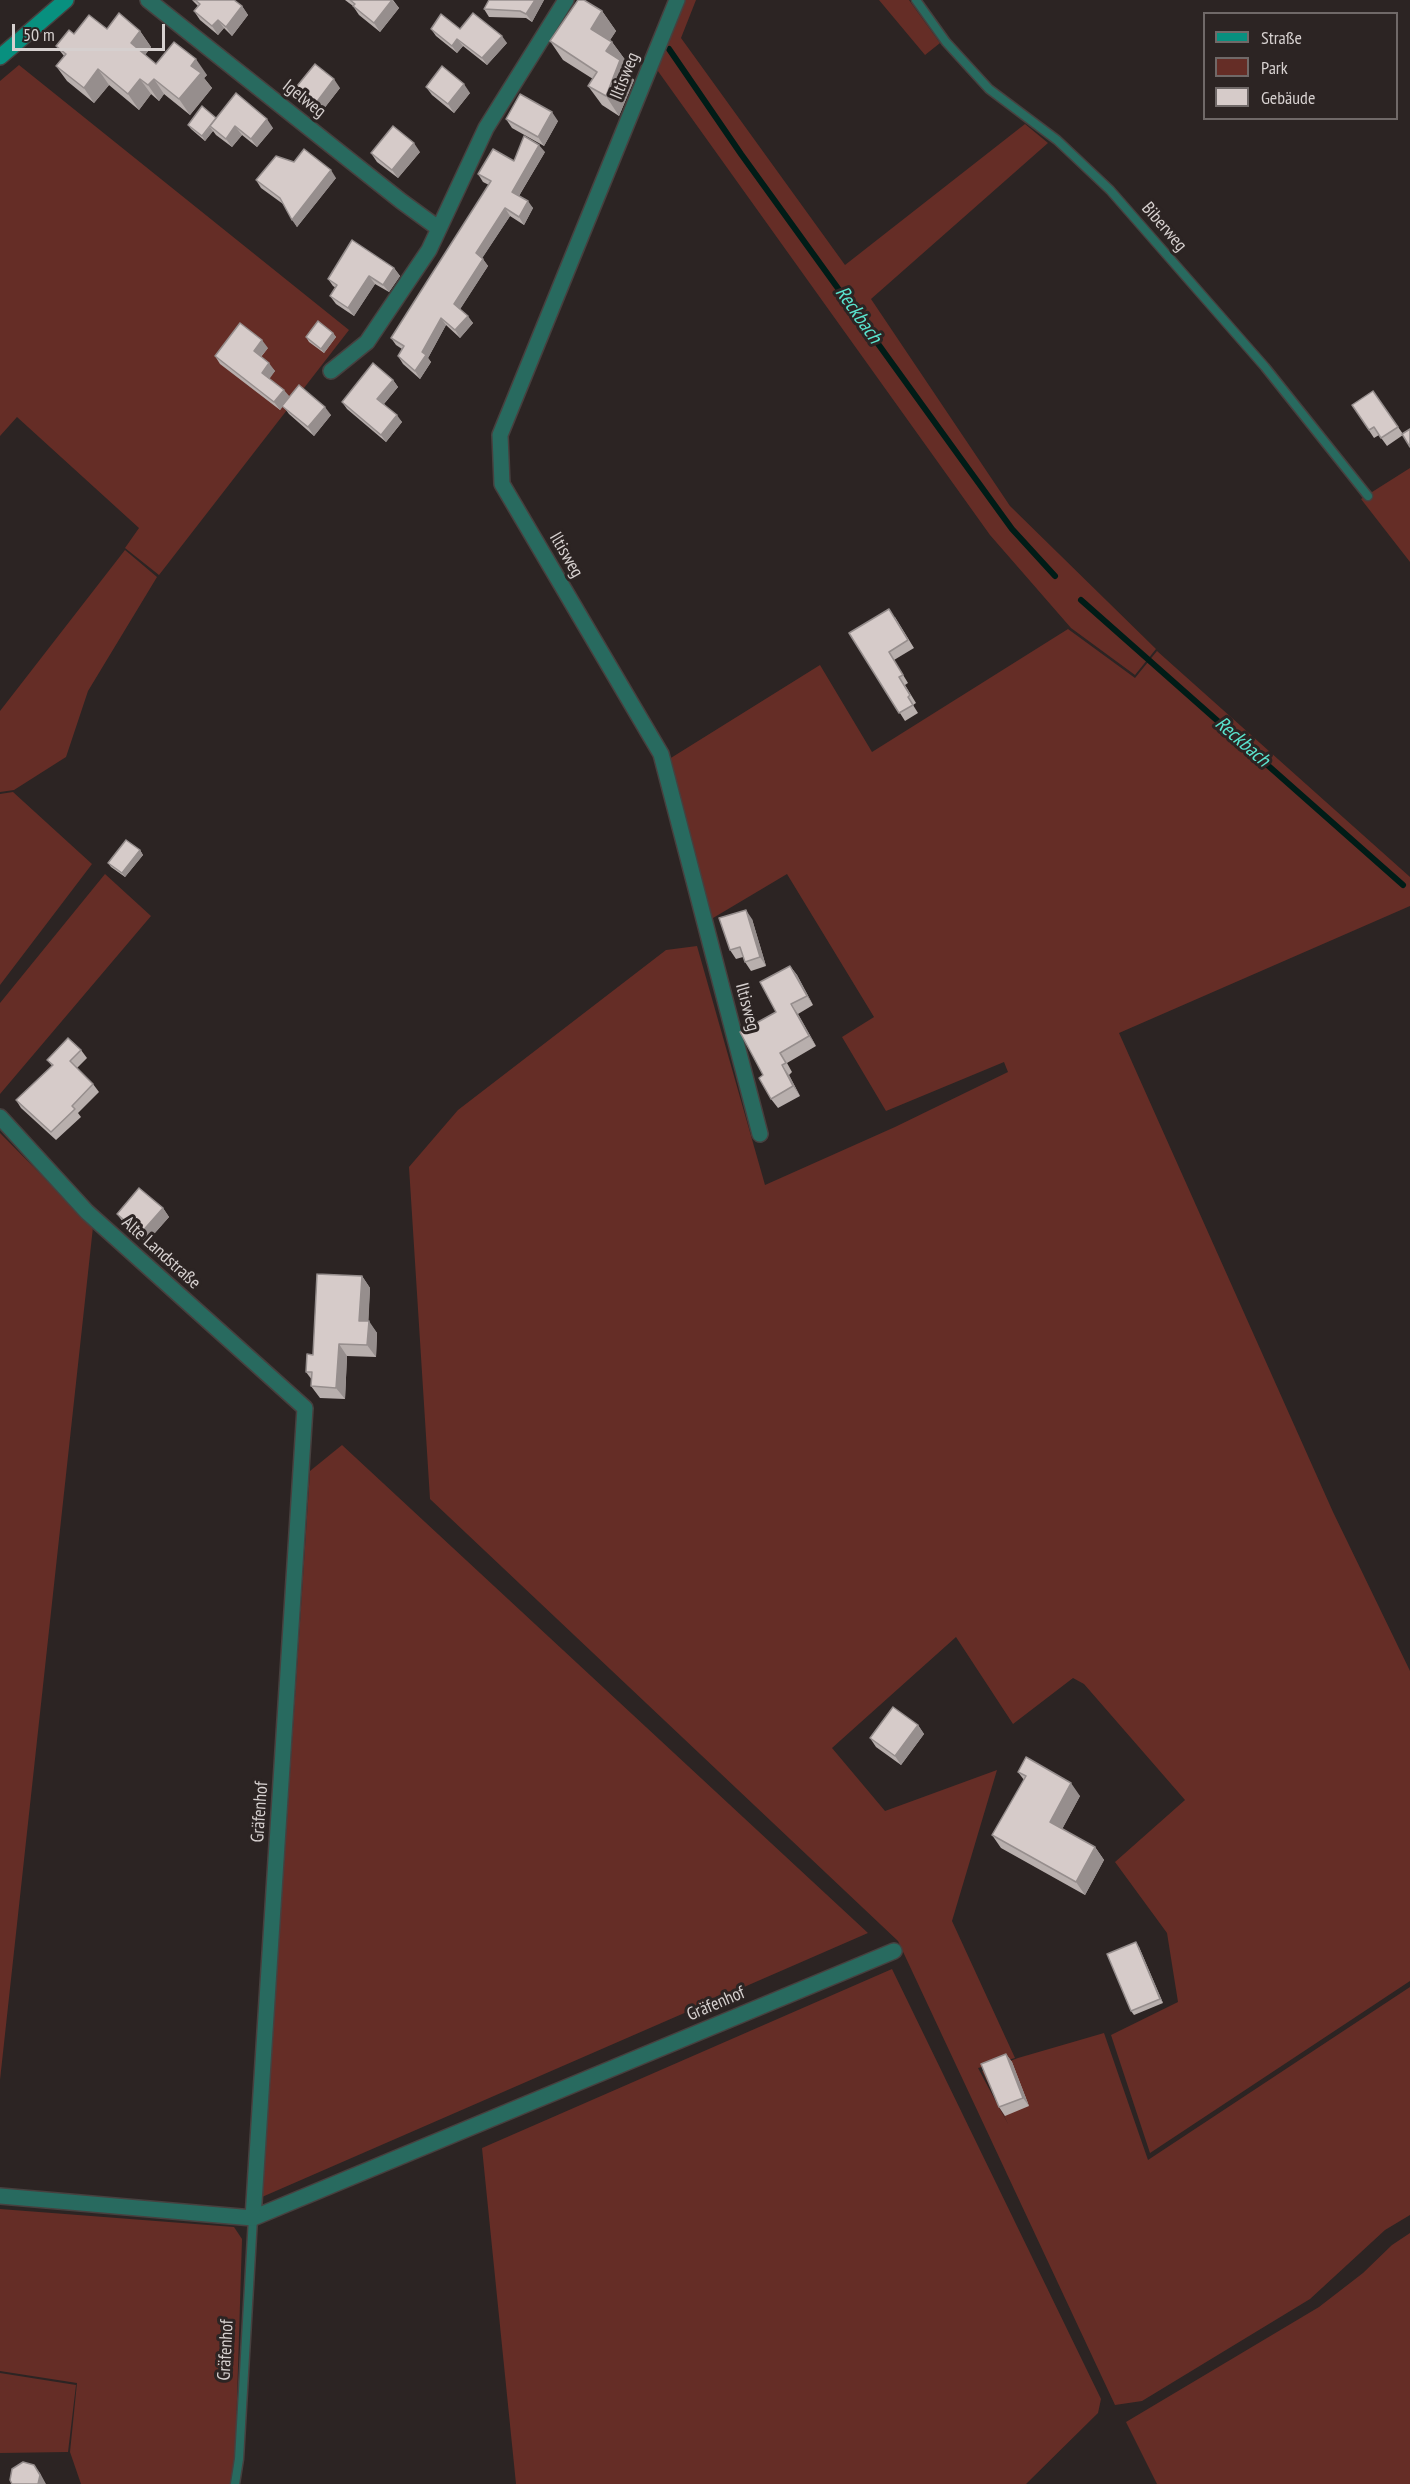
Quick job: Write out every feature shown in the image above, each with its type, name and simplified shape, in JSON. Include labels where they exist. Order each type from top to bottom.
[{"type":"main road","points":[[0,57],[66,0]]},
{"type":"street","name":"Igelweg","points":[[147,0],[438,228]]},
{"type":"street","points":[[331,371],[367,342],[429,250],[486,128],[566,0]]},
{"type":"street","name":"Iltisweg","points":[[677,0],[500,435],[502,484],[661,754],[760,1134]]},
{"type":"street","name":"Alte Landstraße","points":[[0,1117],[87,1212],[305,1408]]},
{"type":"street","name":"Gräfenhof","points":[[253,2218],[305,1408]]},
{"type":"street","name":"Gräfenhof","points":[[0,2196],[253,2218],[894,1951]]},
{"type":"lane","name":"Biberweg","points":[[916,0],[946,42],[989,89],[1057,140],[1110,190],[1265,367],[1368,496]]},
{"type":"lane","name":"Gräfenhof","points":[[236,2484],[253,2218]]},
{"type":"green space","points":[[683,0],[696,0],[681,38],[845,265],[1025,124],[1048,143],[871,299],[1010,506],[1156,649],[1135,675],[1071,628],[990,535],[655,67]]},
{"type":"green space","points":[[879,0],[909,0],[940,43],[925,55]]},
{"type":"green space","points":[[19,65],[349,330],[159,575],[125,548],[139,528],[17,417],[0,436],[0,81]]},
{"type":"green space","points":[[1410,468],[1410,562],[1361,499]]},
{"type":"green space","points":[[125,550],[157,577],[88,691],[66,757],[14,790],[0,792],[0,711]]},
{"type":"green space","points":[[1068,629],[1135,678],[1157,651],[1410,877],[1410,906],[1119,1033],[1333,1512],[1410,1671],[1410,1981],[1150,2153],[1111,2035],[1178,2002],[1167,1933],[1115,1862],[1185,1800],[1084,1684],[1073,1678],[1013,1724],[956,1637],[832,1748],[885,1811],[997,1770],[952,1921],[1015,2058],[978,2068],[1008,2124],[982,2071],[1104,2033],[1148,2160],[1410,1987],[1410,2215],[1385,2230],[1310,2299],[1142,2401],[1115,2405],[898,1941],[430,1499],[409,1167],[458,1110],[666,950],[697,946],[765,1185],[895,1127],[1008,1072],[1004,1062],[886,1111],[842,1037],[874,1017],[787,874],[708,921],[666,761],[820,665],[872,752]]},
{"type":"green space","points":[[13,792],[92,864],[0,985],[0,794]]},
{"type":"green space","points":[[105,874],[151,916],[0,1094],[0,1003]]},
{"type":"green space","points":[[0,1133],[93,1227],[0,2080]]},
{"type":"green space","points":[[342,1445],[868,1933],[262,2197],[310,1471]]},
{"type":"green space","points":[[892,1969],[1101,2399],[1098,2413],[1026,2484],[516,2484],[482,2148]]},
{"type":"green space","points":[[0,2209],[234,2227],[242,2239],[235,2464],[231,2484],[81,2484],[70,2452],[77,2383],[0,2371]]},
{"type":"green space","points":[[1410,2233],[1410,2484],[1157,2484],[1126,2422],[1319,2307],[1363,2273],[1392,2245]]},
{"type":"green space","points":[[0,2373],[76,2385],[68,2452],[0,2453]]},
{"type":"building","points":[[195,0],[234,0],[242,6],[226,27],[218,20],[212,26],[194,11],[200,4]]},
{"type":"building","points":[[350,0],[392,0],[374,23],[353,6],[355,4]]},
{"type":"building","points":[[489,0],[535,0],[526,14],[520,11],[484,9]]},
{"type":"building","points":[[578,0],[584,0],[602,11],[591,29],[612,42],[606,51],[620,60],[606,96],[588,86],[597,72],[550,41]]},
{"type":"building","points":[[119,13],[140,31],[131,43],[156,64],[174,42],[196,59],[191,66],[201,73],[179,99],[154,79],[148,85],[140,79],[128,94],[98,69],[84,88],[56,66],[66,54],[56,46],[69,30],[74,34],[89,15],[107,29]]},
{"type":"building","points":[[473,13],[502,36],[482,58],[457,39],[452,46],[431,29],[441,14],[460,29]]},
{"type":"building","points":[[315,64],[334,79],[313,107],[293,91]]},
{"type":"building","points":[[442,66],[464,84],[448,104],[426,87]]},
{"type":"building","points":[[236,93],[267,119],[251,139],[235,126],[226,139],[210,126]]},
{"type":"building","points":[[520,94],[552,112],[538,137],[506,119]]},
{"type":"building","points":[[202,106],[216,118],[202,136],[188,125]]},
{"type":"building","points":[[393,126],[414,143],[392,170],[371,153]]},
{"type":"building","points":[[524,136],[539,145],[512,192],[528,201],[519,217],[505,208],[476,253],[483,259],[454,304],[468,316],[455,330],[441,318],[422,352],[426,355],[415,371],[398,356],[404,346],[391,338],[491,181],[478,174],[493,149],[514,161]]},
{"type":"building","points":[[304,149],[331,170],[292,220],[280,198],[256,180],[276,156],[294,162]]},
{"type":"building","points":[[352,240],[394,268],[383,285],[369,276],[348,308],[330,296],[337,285],[328,279]]},
{"type":"building","points":[[318,321],[333,333],[321,349],[306,337]]},
{"type":"building","points":[[240,323],[262,340],[254,351],[269,363],[262,373],[284,390],[274,402],[215,356]]},
{"type":"building","points":[[373,363],[393,380],[377,399],[397,415],[381,435],[342,402]]},
{"type":"building","points":[[299,385],[325,407],[308,427],[282,406]]},
{"type":"building","points":[[1373,391],[1398,427],[1381,438],[1374,427],[1369,430],[1352,405]]},
{"type":"building","points":[[1410,429],[1410,447],[1402,434]]},
{"type":"building","points":[[889,609],[908,640],[889,652],[903,675],[899,677],[913,705],[899,713],[849,633]]},
{"type":"building","points":[[126,840],[140,850],[122,873],[108,863]]},
{"type":"building","points":[[746,910],[760,957],[745,962],[740,947],[730,950],[719,918]]},
{"type":"building","points":[[790,966],[807,996],[791,1004],[809,1036],[780,1053],[786,1063],[782,1065],[793,1086],[771,1099],[759,1078],[763,1075],[740,1032],[776,1012],[760,982]]},
{"type":"building","points":[[68,1038],[81,1050],[70,1061],[93,1084],[72,1106],[75,1109],[51,1132],[16,1100],[53,1065],[47,1060]]},
{"type":"building","points":[[139,1188],[163,1208],[140,1234],[117,1214]]},
{"type":"building","points":[[317,1274],[362,1276],[359,1321],[369,1321],[367,1345],[339,1344],[336,1388],[311,1386],[312,1372],[306,1372],[307,1354],[313,1355]]},
{"type":"building","points":[[893,1707],[918,1725],[895,1756],[870,1738]]},
{"type":"building","points":[[1026,1757],[1071,1783],[1050,1822],[1095,1847],[1076,1882],[992,1835],[1026,1776],[1018,1772]]},
{"type":"building","points":[[1136,1942],[1160,1999],[1131,2011],[1107,1954]]},
{"type":"building","points":[[1006,2054],[1023,2098],[999,2107],[981,2064]]},
{"type":"building","points":[[23,2462],[34,2465],[40,2475],[38,2484],[12,2484],[10,2480],[12,2469]]},
{"type":"waterway","name":"Reckbach","points":[[669,49],[741,154],[1012,529],[1055,576]]},
{"type":"waterway","name":"Reckbach","points":[[1081,600],[1403,885]]}]
